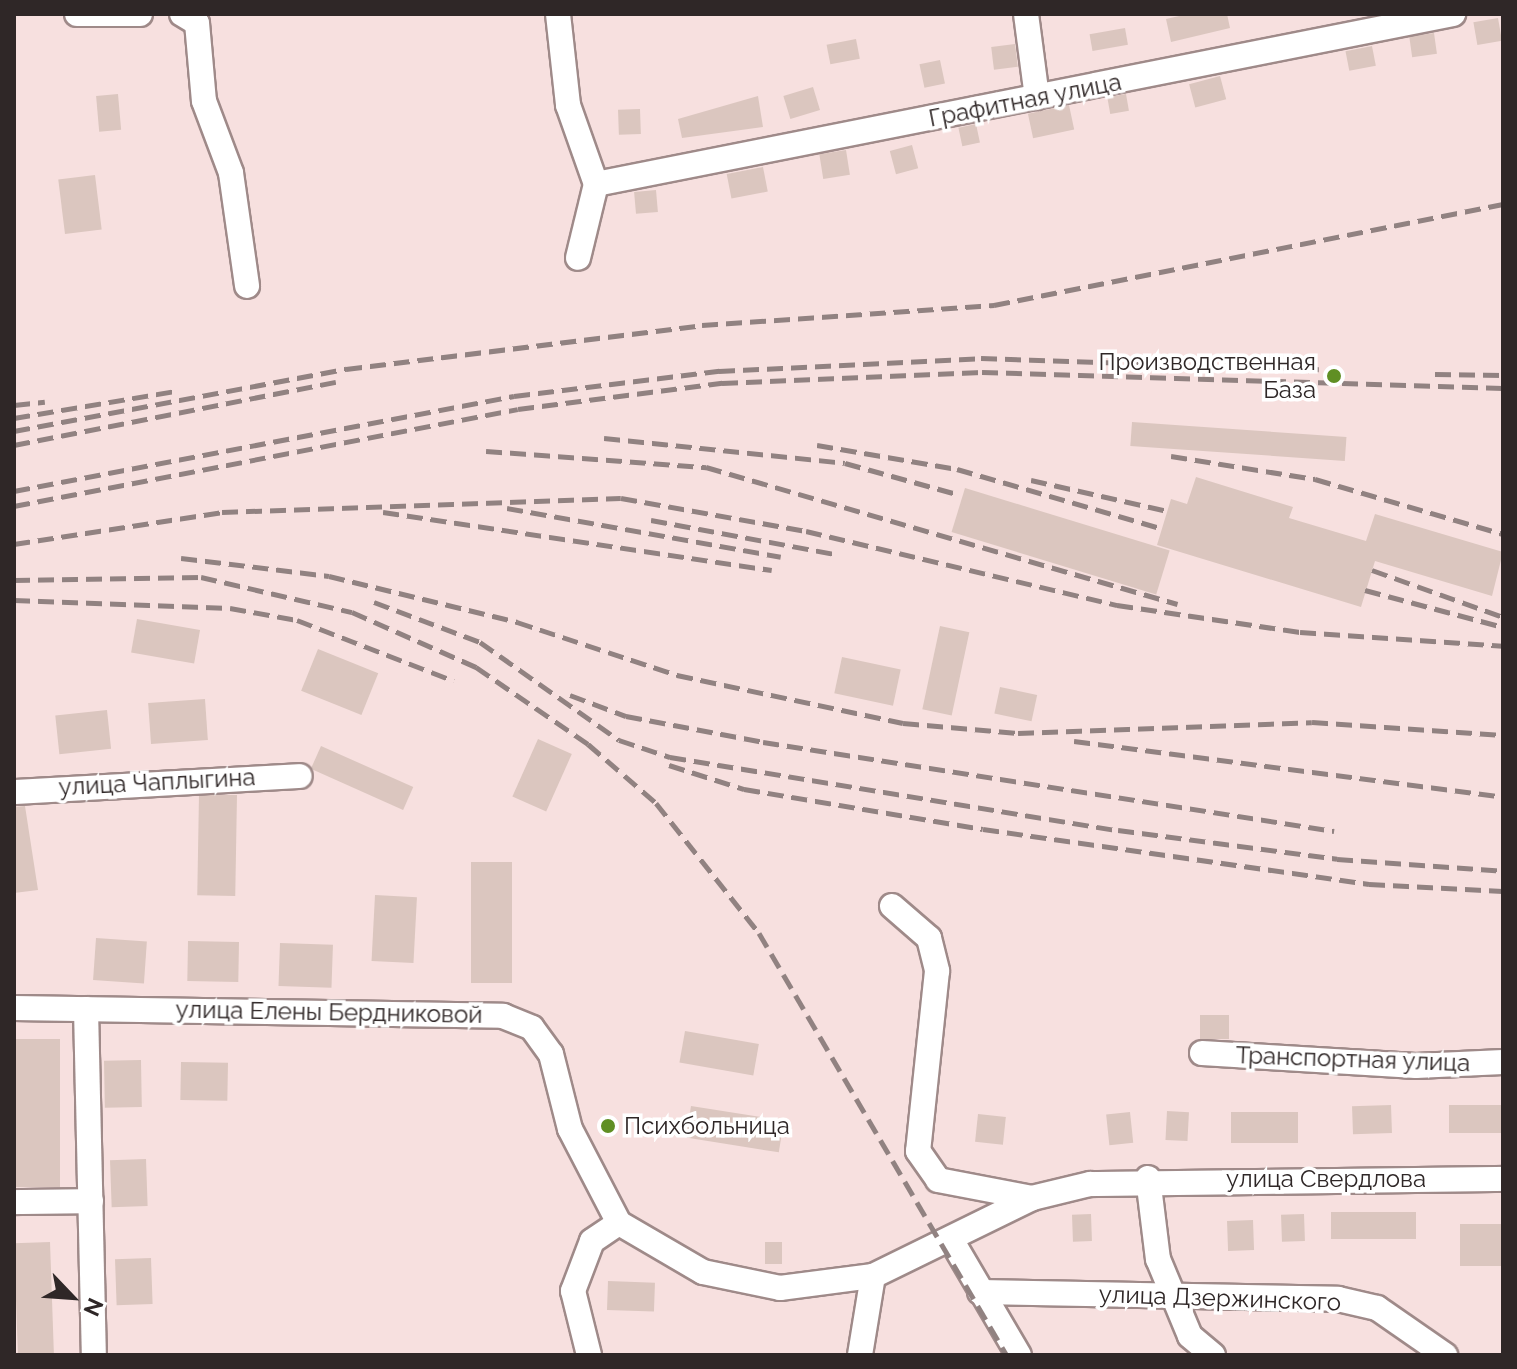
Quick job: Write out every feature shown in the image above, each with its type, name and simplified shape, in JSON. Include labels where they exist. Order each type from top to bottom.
[{"type":"street","points":[[77,14],[140,14]]},
{"type":"street","points":[[182,14],[197,23],[204,101],[231,173],[247,286]]},
{"type":"street","points":[[558,14],[568,105],[596,184],[578,258]]},
{"type":"street","points":[[1026,14],[1037,97]]},
{"type":"street","name":"Графитная улица","points":[[596,184],[1453,14]]},
{"type":"street","name":"улица Чаплыгина","points":[[14,792],[300,776]]},
{"type":"street","points":[[892,906],[929,938],[937,971],[918,1151],[938,1180],[1032,1198]]},
{"type":"street","name":"улица Елены Бердниковой","points":[[14,1008],[503,1016],[532,1028],[551,1054],[570,1129],[619,1223]]},
{"type":"street","points":[[86,1009],[94,1355]]},
{"type":"street","name":"Транспортная улица","points":[[1202,1053],[1416,1066],[1503,1062]]},
{"type":"street","points":[[589,1355],[573,1291],[592,1241],[619,1223],[703,1272],[780,1288],[873,1276],[952,1241],[1032,1198],[1148,1178],[1158,1259],[1190,1336],[1213,1355]]},
{"type":"street","name":"улица Свердлова","points":[[1148,1178],[1503,1179]]},
{"type":"street","points":[[14,1202],[91,1201]]},
{"type":"street","points":[[952,1241],[1019,1355]]},
{"type":"street","points":[[860,1355],[873,1276]]},
{"type":"street","name":"улица Дзержинского","points":[[980,1292],[1338,1299],[1377,1308],[1445,1355]]},
{"type":"building","points":[[1188,14],[1227,14],[1230,28],[1171,42],[1166,19]]},
{"type":"building","points":[[1498,18],[1502,41],[1477,45],[1473,22]]},
{"type":"building","points":[[1125,28],[1128,45],[1092,51],[1090,34]]},
{"type":"building","points":[[1434,33],[1437,54],[1412,57],[1409,36]]},
{"type":"building","points":[[856,39],[860,59],[830,64],[827,45]]},
{"type":"building","points":[[1015,44],[1018,67],[994,70],[991,47]]},
{"type":"building","points":[[1372,46],[1376,66],[1349,71],[1345,51]]},
{"type":"building","points":[[940,60],[945,83],[924,88],[919,64]]},
{"type":"building","points":[[1220,76],[1226,99],[1195,107],[1189,84]]},
{"type":"building","points":[[813,87],[820,110],[790,119],[783,96]]},
{"type":"building","points":[[118,94],[121,130],[99,132],[96,96]]},
{"type":"building","points":[[1126,94],[1129,111],[1110,114],[1107,97]]},
{"type":"building","points":[[758,96],[763,127],[682,138],[678,119]]},
{"type":"building","points":[[1069,105],[1074,129],[1033,138],[1028,114]]},
{"type":"building","points":[[640,109],[641,134],[619,135],[618,110]]},
{"type":"building","points":[[976,124],[980,143],[962,146],[958,128]]},
{"type":"building","points":[[912,145],[918,168],[896,174],[890,151]]},
{"type":"building","points":[[846,150],[850,175],[823,179],[819,154]]},
{"type":"building","points":[[763,167],[768,192],[731,199],[727,174]]},
{"type":"building","points":[[95,175],[102,230],[65,234],[58,180]]},
{"type":"building","points":[[656,190],[658,212],[636,214],[634,192]]},
{"type":"building","points":[[1132,422],[1346,437],[1345,461],[1130,446]]},
{"type":"building","points":[[1196,477],[1293,507],[1289,518],[1366,541],[1375,514],[1503,552],[1492,596],[1375,561],[1361,607],[1157,545],[1171,499],[1187,504]]},
{"type":"building","points":[[965,488],[1170,551],[1156,595],[952,532]]},
{"type":"building","points":[[137,619],[200,630],[194,664],[131,652]]},
{"type":"building","points":[[940,626],[969,632],[952,715],[922,709]]},
{"type":"building","points":[[318,649],[378,673],[361,715],[301,691]]},
{"type":"building","points":[[842,657],[901,669],[893,706],[834,693]]},
{"type":"building","points":[[1000,687],[1037,695],[1032,721],[994,713]]},
{"type":"building","points":[[205,699],[208,740],[151,744],[148,703]]},
{"type":"building","points":[[107,710],[111,749],[59,754],[55,715]]},
{"type":"building","points":[[538,739],[572,754],[546,812],[512,797]]},
{"type":"building","points":[[321,746],[413,787],[403,810],[311,769]]},
{"type":"building","points":[[199,794],[237,795],[235,896],[197,895]]},
{"type":"building","points":[[25,806],[38,890],[14,893],[14,807]]},
{"type":"building","points":[[471,862],[512,862],[512,983],[471,983]]},
{"type":"building","points":[[375,895],[417,897],[413,963],[372,961]]},
{"type":"building","points":[[96,938],[147,942],[144,983],[93,980]]},
{"type":"building","points":[[188,941],[239,942],[238,982],[187,981]]},
{"type":"building","points":[[280,943],[333,945],[331,988],[278,986]]},
{"type":"building","points":[[1200,1015],[1229,1015],[1229,1039],[1200,1039]]},
{"type":"building","points":[[685,1031],[759,1044],[753,1076],[679,1063]]},
{"type":"building","points":[[14,1039],[60,1039],[60,1187],[14,1187]]},
{"type":"building","points":[[141,1060],[142,1107],[105,1108],[104,1061]]},
{"type":"building","points":[[181,1062],[228,1063],[227,1101],[180,1100]]},
{"type":"building","points":[[1391,1105],[1392,1133],[1353,1134],[1352,1106]]},
{"type":"building","points":[[1449,1105],[1503,1105],[1503,1133],[1449,1133]]},
{"type":"building","points":[[691,1106],[784,1121],[779,1152],[686,1138]]},
{"type":"building","points":[[1167,1111],[1189,1112],[1187,1141],[1165,1140]]},
{"type":"building","points":[[1130,1112],[1133,1143],[1109,1145],[1106,1115]]},
{"type":"building","points":[[1231,1112],[1298,1112],[1298,1143],[1231,1143]]},
{"type":"building","points":[[978,1114],[1006,1117],[1003,1145],[975,1142]]},
{"type":"building","points":[[146,1159],[148,1206],[112,1207],[110,1160]]},
{"type":"building","points":[[1331,1212],[1416,1212],[1416,1239],[1331,1239]]},
{"type":"building","points":[[1091,1214],[1092,1241],[1073,1242],[1072,1215]]},
{"type":"building","points":[[1304,1214],[1305,1241],[1282,1242],[1281,1215]]},
{"type":"building","points":[[1253,1220],[1254,1250],[1228,1251],[1227,1221]]},
{"type":"building","points":[[1460,1224],[1503,1224],[1503,1266],[1460,1266]]},
{"type":"building","points":[[50,1242],[54,1355],[18,1355],[14,1243]]},
{"type":"building","points":[[765,1242],[782,1242],[782,1264],[765,1264]]},
{"type":"building","points":[[151,1258],[153,1304],[117,1305],[115,1259]]},
{"type":"building","points":[[608,1281],[655,1283],[654,1312],[607,1310]]},
{"type":"railway","points":[[14,431],[346,369],[702,325],[994,305],[1503,204]]},
{"type":"railway","points":[[14,491],[514,396],[719,371],[981,358],[1319,369]]},
{"type":"railway","points":[[14,506],[518,409],[722,383],[982,372],[1503,388]]},
{"type":"railway","points":[[1435,374],[1503,375]]},
{"type":"railway","points":[[14,445],[336,382]]},
{"type":"railway","points":[[14,418],[175,391]]},
{"type":"railway","points":[[14,405],[45,402]]},
{"type":"railway","points":[[604,438],[845,463],[957,494]]},
{"type":"railway","points":[[817,445],[957,469],[1163,529]]},
{"type":"railway","points":[[486,451],[706,467],[1178,604]]},
{"type":"railway","points":[[1171,456],[1315,479],[1503,534]]},
{"type":"railway","points":[[1031,480],[1168,511]]},
{"type":"railway","points":[[14,544],[222,512],[621,498],[806,531],[1117,605],[1300,632],[1503,646]]},
{"type":"railway","points":[[507,508],[781,557]]},
{"type":"railway","points":[[383,512],[772,570]]},
{"type":"railway","points":[[651,520],[834,554]]},
{"type":"railway","points":[[181,558],[329,576],[517,622],[677,675],[903,723],[1018,733],[1312,722],[1503,735]]},
{"type":"railway","points":[[1372,570],[1503,617]]},
{"type":"railway","points":[[14,580],[201,577],[352,612],[476,667],[588,744],[656,803],[759,933],[1007,1355]]},
{"type":"railway","points":[[1365,590],[1503,627]]},
{"type":"railway","points":[[14,600],[230,608],[297,620],[454,681]]},
{"type":"railway","points":[[374,602],[480,642],[619,740],[670,757],[1118,830],[1337,859],[1503,871]]},
{"type":"railway","points":[[570,695],[626,716],[763,742],[1334,831]]},
{"type":"railway","points":[[1074,741],[1503,797]]},
{"type":"railway","points":[[669,765],[744,789],[983,829],[1369,884],[1503,891]]},
{"type":"place","name":"Производственная База","points":[[1334,376]]},
{"type":"place","name":"Психбольница","points":[[608,1126]]}]
